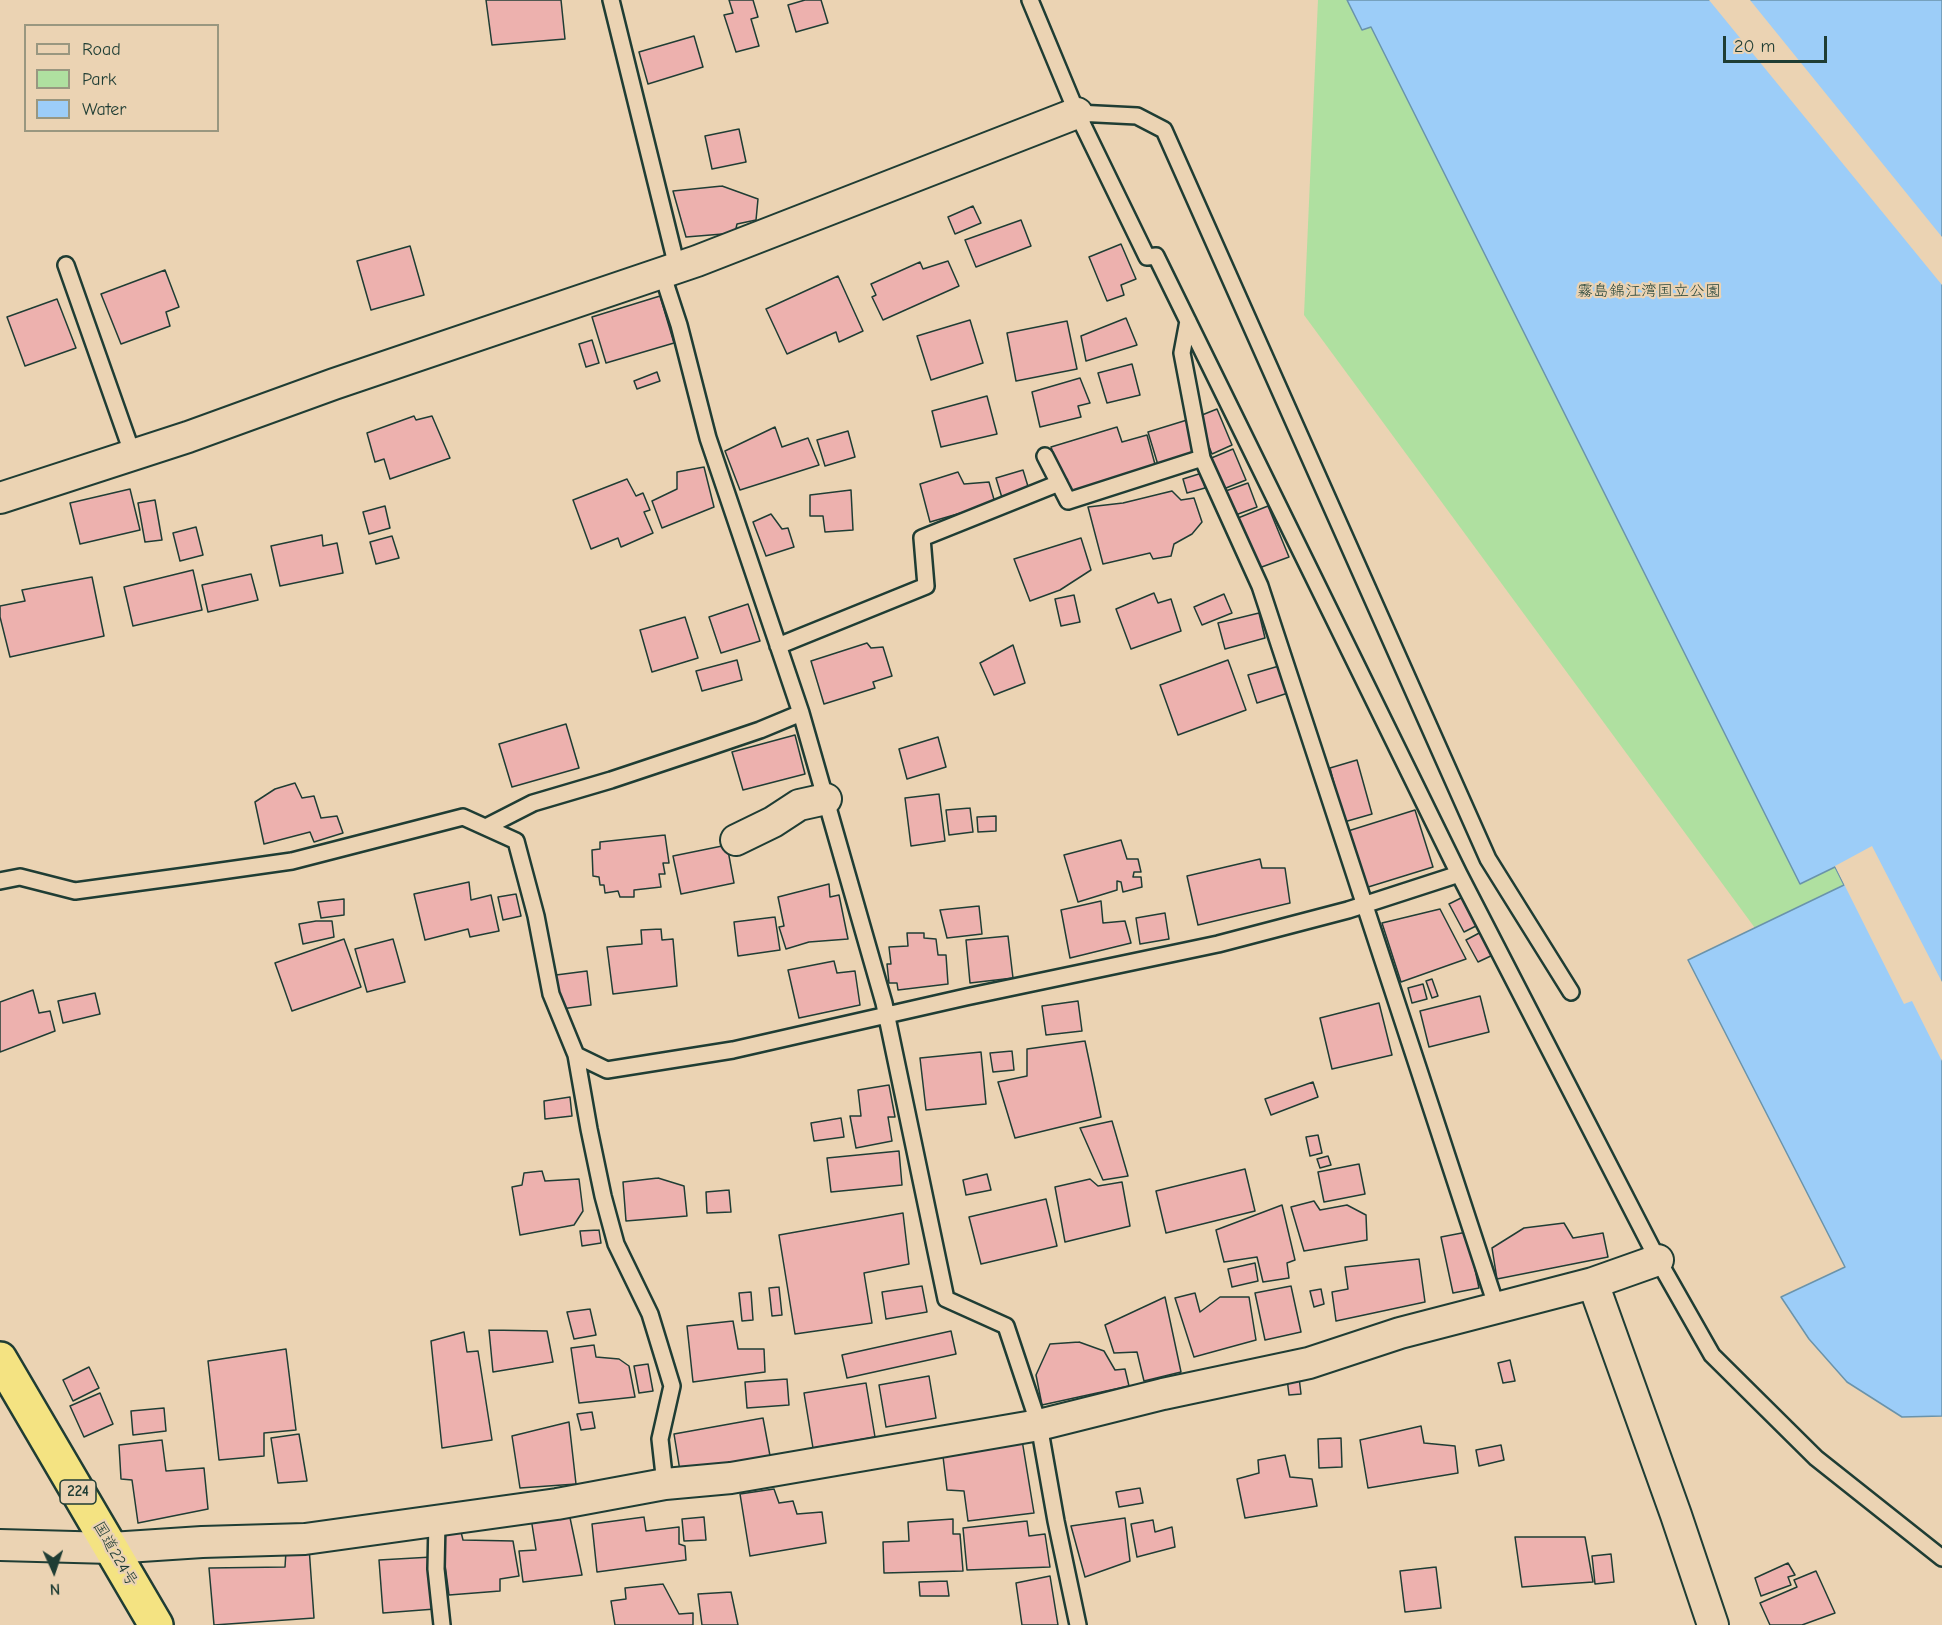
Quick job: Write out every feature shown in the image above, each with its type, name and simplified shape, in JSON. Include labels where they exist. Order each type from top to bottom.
[{"type":"highway","name":"国道224号","points":[[2,1367],[156,1625]]},
{"type":"street","points":[[0,498],[133,455],[669,270],[817,216],[1077,113]]},
{"type":"street","points":[[736,840],[799,806],[826,799]]},
{"type":"street","points":[[0,1545],[111,1548],[304,1539],[557,1504],[665,1484],[731,1478],[1039,1425],[1163,1394],[1309,1363],[1400,1333],[1593,1282],[1658,1260]]},
{"type":"street","points":[[1593,1282],[1713,1625]]},
{"type":"lane","points":[[611,0],[679,325],[708,438],[801,713],[887,1016],[946,1299],[1006,1326],[1039,1425],[1078,1625]]},
{"type":"lane","points":[[1029,0],[1077,113],[1147,257],[1156,256],[1459,874],[1658,1260],[1712,1355],[1816,1458],[1942,1558]]},
{"type":"lane","points":[[1077,113],[1137,116],[1164,130],[1488,859],[1571,992]]},
{"type":"lane","points":[[66,266],[133,455]]},
{"type":"lane","points":[[1188,321],[1182,353],[1202,458],[1260,586],[1497,1308]]},
{"type":"lane","points":[[1045,456],[1068,501],[1202,458]]},
{"type":"lane","points":[[778,646],[926,586],[922,538],[1059,483]]},
{"type":"lane","points":[[486,827],[533,803],[694,753],[801,713]]},
{"type":"lane","points":[[0,881],[20,877],[75,891],[292,861],[463,817],[516,841],[536,916],[551,994],[576,1055],[598,1173],[616,1244],[650,1314],[672,1386],[660,1439],[665,1484]]},
{"type":"lane","points":[[576,1055],[607,1070],[733,1050],[1218,944],[1364,906],[1459,874]]},
{"type":"lane","points":[[437,1521],[436,1569],[442,1625]]},
{"type":"green space","name":"霧島錦江湾国立公園","points":[[1318,0],[1942,0],[1942,1055],[1816,1011],[1304,315]]},
{"type":"water","name":"霧島錦江湾国立公園","points":[[1347,0],[1942,0],[1942,1416],[1902,1417],[1847,1382],[1809,1339],[1781,1297],[1845,1267],[1688,960],[1844,885],[1835,867],[1800,884],[1371,27],[1362,30]]},
{"type":"pier","points":[[1709,0],[1750,0],[1942,237],[1942,285]]},
{"type":"pier","points":[[1872,846],[1942,982],[1942,1061],[1912,1001],[1904,1004],[1835,866]]},
{"type":"building","points":[[486,0],[561,0],[565,39],[492,45]]},
{"type":"building","points":[[729,0],[753,0],[758,17],[751,19],[759,46],[736,52],[724,15],[733,13]]},
{"type":"building","points":[[805,0],[821,0],[828,23],[796,32],[788,5]]},
{"type":"building","points":[[694,36],[703,67],[648,84],[639,52]]},
{"type":"building","points":[[739,129],[746,162],[712,169],[705,136]]},
{"type":"building","points":[[722,186],[758,199],[756,220],[737,224],[735,233],[686,237],[673,191]]},
{"type":"building","points":[[973,206],[981,223],[955,234],[948,217]]},
{"type":"building","points":[[1021,220],[1031,246],[976,267],[965,240]]},
{"type":"building","points":[[1121,244],[1136,279],[1121,285],[1124,295],[1107,301],[1089,257]]},
{"type":"building","points":[[410,246],[424,295],[371,310],[357,261]]},
{"type":"building","points":[[948,261],[959,286],[883,320],[872,297],[876,295],[871,284],[920,262],[923,269]]},
{"type":"building","points":[[165,270],[179,307],[166,312],[170,326],[121,344],[101,294]]},
{"type":"building","points":[[838,276],[863,331],[839,342],[836,332],[787,354],[766,309]]},
{"type":"building","points":[[660,296],[674,343],[606,363],[592,317]]},
{"type":"building","points":[[57,299],[76,348],[25,366],[7,317]]},
{"type":"building","points":[[1126,318],[1137,345],[1086,361],[1081,336]]},
{"type":"building","points":[[970,320],[983,363],[931,380],[917,336]]},
{"type":"building","points":[[1067,321],[1077,369],[1016,381],[1007,333]]},
{"type":"building","points":[[592,340],[599,363],[586,367],[579,344]]},
{"type":"building","points":[[1132,364],[1140,395],[1107,403],[1098,373]]},
{"type":"building","points":[[657,372],[660,381],[637,389],[634,381]]},
{"type":"building","points":[[1080,378],[1090,403],[1078,406],[1081,417],[1040,427],[1032,392]]},
{"type":"building","points":[[987,396],[997,434],[941,447],[932,411]]},
{"type":"building","points":[[1217,409],[1232,445],[1212,454],[1197,417]]},
{"type":"building","points":[[414,416],[416,420],[432,416],[450,458],[390,479],[384,459],[375,462],[367,433]]},
{"type":"building","points":[[1187,420],[1197,453],[1158,465],[1148,432]]},
{"type":"building","points":[[775,427],[782,447],[808,438],[819,465],[740,490],[725,451]]},
{"type":"building","points":[[1117,427],[1122,442],[1147,435],[1156,468],[1067,493],[1051,447]]},
{"type":"building","points":[[848,431],[855,457],[825,466],[817,440]]},
{"type":"building","points":[[1233,449],[1246,480],[1221,490],[1209,459]]},
{"type":"building","points":[[704,467],[714,507],[662,528],[652,501],[677,489],[677,472]]},
{"type":"building","points":[[1023,470],[1030,493],[1003,501],[996,478]]},
{"type":"building","points":[[958,472],[964,484],[989,482],[995,503],[930,522],[920,484]]},
{"type":"building","points":[[1202,473],[1205,488],[1187,493],[1183,479]]},
{"type":"building","points":[[627,479],[636,496],[643,493],[650,510],[644,512],[653,533],[621,547],[618,538],[591,549],[573,500]]},
{"type":"building","points":[[1248,483],[1257,507],[1233,516],[1223,492]]},
{"type":"building","points":[[130,489],[140,530],[80,544],[70,503]]},
{"type":"building","points":[[851,490],[853,530],[825,532],[823,516],[810,516],[810,495]]},
{"type":"building","points":[[1172,491],[1181,500],[1194,498],[1202,522],[1192,534],[1174,544],[1171,556],[1153,559],[1150,553],[1103,564],[1088,507],[1123,503]]},
{"type":"building","points":[[155,500],[162,540],[145,542],[138,503]]},
{"type":"building","points":[[385,506],[390,528],[369,534],[363,512]]},
{"type":"building","points":[[1268,506],[1289,557],[1259,568],[1238,518]]},
{"type":"building","points":[[771,514],[782,529],[788,528],[794,547],[766,556],[753,522]]},
{"type":"building","points":[[196,527],[203,555],[180,561],[173,533]]},
{"type":"building","points":[[322,535],[323,546],[337,543],[343,573],[280,586],[271,546]]},
{"type":"building","points":[[392,536],[399,558],[376,564],[370,542]]},
{"type":"building","points":[[1081,538],[1091,570],[1060,590],[1030,601],[1014,559]]},
{"type":"building","points":[[193,570],[202,610],[133,626],[124,587]]},
{"type":"building","points":[[251,574],[258,600],[208,612],[202,585]]},
{"type":"building","points":[[92,577],[104,636],[10,657],[0,617],[0,606],[25,601],[22,590]]},
{"type":"building","points":[[1154,593],[1158,603],[1171,599],[1181,631],[1131,649],[1116,609]]},
{"type":"building","points":[[1224,594],[1232,613],[1202,625],[1194,607]]},
{"type":"building","points":[[1074,595],[1080,622],[1061,626],[1055,599]]},
{"type":"building","points":[[748,604],[760,641],[721,653],[709,617]]},
{"type":"building","points":[[1259,613],[1265,638],[1225,649],[1218,623]]},
{"type":"building","points":[[685,617],[698,658],[652,672],[640,630]]},
{"type":"building","points":[[867,643],[871,648],[883,647],[892,676],[873,682],[875,688],[824,704],[811,661]]},
{"type":"building","points":[[1013,645],[1025,683],[994,695],[980,663]]},
{"type":"building","points":[[737,660],[742,680],[702,691],[696,671]]},
{"type":"building","points":[[1228,660],[1246,710],[1178,735],[1160,685]]},
{"type":"building","points":[[1279,666],[1288,693],[1257,703],[1248,675]]},
{"type":"building","points":[[566,724],[579,768],[512,787],[499,744]]},
{"type":"building","points":[[795,735],[805,774],[743,790],[732,752]]},
{"type":"building","points":[[938,737],[946,767],[907,779],[899,749]]},
{"type":"building","points":[[1357,760],[1372,814],[1344,822],[1330,768]]},
{"type":"building","points":[[295,783],[302,798],[314,796],[321,818],[337,816],[343,833],[314,842],[310,832],[264,844],[255,802],[275,789]]},
{"type":"building","points":[[939,794],[945,841],[911,846],[905,798]]},
{"type":"building","points":[[970,808],[973,832],[949,835],[946,810]]},
{"type":"building","points":[[1415,810],[1433,867],[1365,888],[1348,831]]},
{"type":"building","points":[[996,816],[996,831],[978,832],[977,817]]},
{"type":"building","points":[[665,835],[669,863],[663,863],[665,874],[659,874],[661,887],[634,890],[634,897],[620,897],[618,891],[605,893],[604,885],[600,885],[599,877],[593,876],[592,850],[600,849],[600,842]]},
{"type":"building","points":[[1121,840],[1127,859],[1138,859],[1141,872],[1134,872],[1133,877],[1141,877],[1142,887],[1123,892],[1121,882],[1117,881],[1117,890],[1078,902],[1064,855]]},
{"type":"building","points":[[727,845],[734,883],[681,894],[673,856]]},
{"type":"building","points":[[1260,859],[1262,868],[1285,868],[1290,903],[1198,925],[1187,876]]},
{"type":"building","points":[[469,882],[471,900],[491,895],[499,931],[470,937],[468,929],[425,940],[414,894]]},
{"type":"building","points":[[829,884],[830,897],[839,895],[848,939],[809,942],[786,949],[779,927],[784,926],[778,897]]},
{"type":"building","points":[[516,894],[521,916],[503,920],[498,897]]},
{"type":"building","points":[[1465,896],[1480,924],[1464,932],[1449,904]]},
{"type":"building","points":[[344,899],[344,915],[321,918],[318,902]]},
{"type":"building","points":[[1101,901],[1103,923],[1125,921],[1131,943],[1070,958],[1061,910]]},
{"type":"building","points":[[979,906],[982,934],[947,938],[940,910]]},
{"type":"building","points":[[1440,909],[1466,959],[1401,982],[1382,923]]},
{"type":"building","points":[[1165,913],[1169,939],[1140,944],[1136,918]]},
{"type":"building","points":[[775,917],[780,950],[738,956],[734,922]]},
{"type":"building","points":[[332,921],[334,937],[303,944],[299,924]]},
{"type":"building","points":[[661,929],[662,940],[673,939],[677,986],[613,994],[607,947],[642,944],[641,930]]},
{"type":"building","points":[[1483,931],[1495,954],[1478,962],[1466,940]]},
{"type":"building","points":[[907,933],[924,933],[924,938],[936,939],[938,955],[946,955],[948,984],[898,990],[897,983],[889,983],[887,964],[891,964],[889,947],[908,946]]},
{"type":"building","points":[[1008,936],[1013,978],[970,983],[966,940]]},
{"type":"building","points":[[344,939],[361,987],[292,1011],[275,963]]},
{"type":"building","points":[[393,939],[405,982],[367,992],[355,949]]},
{"type":"building","points":[[834,961],[837,973],[855,971],[860,1005],[799,1018],[788,970]]},
{"type":"building","points":[[587,971],[591,1005],[561,1009],[556,975]]},
{"type":"building","points":[[1432,979],[1438,996],[1432,998],[1426,981]]},
{"type":"building","points":[[1423,984],[1427,999],[1412,1003],[1408,988]]},
{"type":"building","points":[[33,990],[39,1013],[50,1011],[55,1031],[0,1052],[0,1002]]},
{"type":"building","points":[[95,993],[100,1014],[63,1023],[58,1001]]},
{"type":"building","points":[[1480,996],[1489,1032],[1429,1047],[1420,1011]]},
{"type":"building","points":[[1078,1001],[1082,1031],[1046,1035],[1042,1006]]},
{"type":"building","points":[[1379,1003],[1392,1055],[1332,1069],[1320,1018]]},
{"type":"building","points":[[1085,1041],[1101,1117],[1015,1138],[998,1082],[1027,1076],[1027,1049]]},
{"type":"building","points":[[1012,1051],[1014,1070],[993,1072],[990,1053]]},
{"type":"building","points":[[981,1052],[986,1104],[926,1110],[920,1058]]},
{"type":"building","points":[[1313,1082],[1318,1097],[1271,1115],[1265,1099]]},
{"type":"building","points":[[889,1085],[895,1117],[888,1117],[892,1141],[856,1148],[850,1116],[861,1116],[858,1090]]},
{"type":"building","points":[[570,1097],[572,1116],[545,1119],[544,1101]]},
{"type":"building","points":[[841,1118],[844,1137],[814,1141],[811,1123]]},
{"type":"building","points":[[1112,1121],[1128,1176],[1103,1180],[1080,1128]]},
{"type":"building","points":[[1318,1135],[1322,1153],[1310,1156],[1306,1137]]},
{"type":"building","points":[[899,1151],[902,1185],[831,1192],[827,1158]]},
{"type":"building","points":[[1328,1156],[1331,1165],[1320,1168],[1317,1159]]},
{"type":"building","points":[[1359,1164],[1365,1194],[1324,1202],[1318,1172]]},
{"type":"building","points":[[1245,1169],[1255,1211],[1166,1233],[1156,1191]]},
{"type":"building","points":[[542,1171],[545,1181],[579,1179],[583,1211],[574,1225],[520,1235],[512,1187],[522,1185],[524,1173]]},
{"type":"building","points":[[987,1174],[991,1190],[966,1195],[963,1180]]},
{"type":"building","points":[[658,1178],[684,1186],[687,1216],[626,1221],[623,1182]]},
{"type":"building","points":[[1090,1179],[1098,1186],[1122,1182],[1130,1226],[1065,1242],[1055,1187]]},
{"type":"building","points":[[729,1190],[731,1212],[707,1213],[706,1192]]},
{"type":"building","points":[[1046,1199],[1057,1246],[981,1264],[969,1217]]},
{"type":"building","points":[[1314,1201],[1320,1210],[1347,1205],[1366,1215],[1367,1240],[1304,1251],[1291,1207]]},
{"type":"building","points":[[1282,1205],[1295,1260],[1287,1263],[1289,1278],[1263,1282],[1257,1257],[1224,1262],[1216,1230]]},
{"type":"building","points":[[903,1213],[909,1264],[864,1273],[872,1323],[795,1334],[779,1235]]},
{"type":"building","points":[[1564,1223],[1573,1238],[1603,1233],[1608,1257],[1497,1279],[1492,1248],[1524,1228]]},
{"type":"building","points":[[599,1230],[601,1243],[582,1246],[580,1231]]},
{"type":"building","points":[[1467,1232],[1479,1288],[1453,1293],[1441,1237]]},
{"type":"building","points":[[1419,1259],[1425,1302],[1336,1321],[1332,1292],[1348,1289],[1345,1267]]},
{"type":"building","points":[[1255,1263],[1258,1281],[1232,1287],[1228,1269]]},
{"type":"building","points":[[922,1286],[927,1312],[886,1319],[882,1292]]},
{"type":"building","points":[[1291,1286],[1301,1332],[1265,1340],[1255,1293]]},
{"type":"building","points":[[779,1287],[782,1315],[772,1316],[769,1288]]},
{"type":"building","points":[[1321,1289],[1324,1304],[1314,1307],[1310,1291]]},
{"type":"building","points":[[751,1292],[753,1320],[742,1321],[739,1293]]},
{"type":"building","points":[[1195,1293],[1200,1312],[1220,1297],[1249,1297],[1256,1340],[1194,1357],[1175,1298]]},
{"type":"building","points":[[1165,1297],[1181,1372],[1144,1381],[1137,1352],[1114,1353],[1105,1325]]},
{"type":"building","points":[[590,1309],[596,1335],[574,1339],[567,1312]]},
{"type":"building","points":[[733,1321],[738,1349],[764,1349],[765,1372],[693,1382],[687,1326]]},
{"type":"building","points":[[489,1330],[547,1331],[553,1362],[493,1372]]},
{"type":"building","points":[[951,1331],[956,1354],[847,1378],[842,1355]]},
{"type":"building","points":[[464,1332],[467,1352],[478,1351],[492,1440],[442,1448],[431,1341]]},
{"type":"building","points":[[1079,1342],[1104,1351],[1115,1370],[1125,1369],[1129,1386],[1042,1405],[1036,1375],[1050,1344]]},
{"type":"building","points":[[594,1345],[596,1357],[619,1359],[629,1366],[635,1397],[579,1403],[571,1348]]},
{"type":"building","points":[[286,1349],[296,1430],[264,1433],[264,1456],[219,1460],[208,1361]]},
{"type":"building","points":[[1510,1360],[1515,1381],[1503,1383],[1498,1363]]},
{"type":"building","points":[[648,1364],[653,1391],[639,1393],[634,1366]]},
{"type":"building","points":[[89,1367],[99,1388],[73,1401],[63,1380]]},
{"type":"building","points":[[1298,1369],[1301,1394],[1289,1395],[1286,1370]]},
{"type":"building","points":[[929,1376],[936,1418],[886,1427],[879,1385]]},
{"type":"building","points":[[787,1379],[789,1405],[747,1408],[745,1382]]},
{"type":"building","points":[[866,1383],[875,1437],[813,1448],[804,1393]]},
{"type":"building","points":[[100,1393],[113,1424],[84,1437],[70,1406]]},
{"type":"building","points":[[164,1408],[166,1431],[133,1435],[131,1411]]},
{"type":"building","points":[[592,1412],[595,1428],[581,1430],[577,1414]]},
{"type":"building","points":[[763,1418],[771,1461],[681,1477],[674,1434]]},
{"type":"building","points":[[569,1422],[576,1484],[520,1488],[512,1436]]},
{"type":"building","points":[[1421,1426],[1424,1443],[1455,1446],[1458,1473],[1368,1488],[1360,1440]]},
{"type":"building","points":[[299,1434],[307,1481],[278,1483],[271,1438]]},
{"type":"building","points":[[1341,1438],[1342,1467],[1319,1468],[1318,1439]]},
{"type":"building","points":[[162,1440],[166,1471],[204,1468],[208,1509],[138,1523],[132,1480],[121,1479],[119,1445]]},
{"type":"building","points":[[1022,1440],[1034,1513],[968,1521],[964,1491],[947,1490],[942,1448]]},
{"type":"building","points":[[1501,1445],[1504,1460],[1479,1466],[1476,1450]]},
{"type":"building","points":[[1285,1455],[1290,1477],[1312,1479],[1317,1506],[1245,1518],[1237,1479],[1259,1473],[1258,1460]]},
{"type":"building","points":[[1140,1488],[1143,1503],[1119,1507],[1116,1492]]},
{"type":"building","points":[[774,1489],[779,1503],[793,1501],[797,1514],[822,1512],[826,1543],[750,1556],[740,1494]]},
{"type":"building","points":[[569,1513],[582,1575],[523,1582],[519,1551],[536,1550],[531,1518]]},
{"type":"building","points":[[644,1517],[646,1531],[679,1527],[679,1544],[685,1546],[686,1560],[597,1572],[592,1524]]},
{"type":"building","points":[[704,1517],[706,1540],[684,1541],[682,1519]]},
{"type":"building","points":[[1125,1518],[1130,1561],[1085,1577],[1071,1526]]},
{"type":"building","points":[[953,1519],[953,1534],[960,1534],[963,1571],[884,1573],[883,1542],[909,1541],[908,1522]]},
{"type":"building","points":[[1153,1520],[1155,1532],[1172,1527],[1175,1547],[1137,1557],[1131,1524]]},
{"type":"building","points":[[1027,1521],[1029,1536],[1045,1534],[1050,1567],[967,1570],[963,1528]]},
{"type":"building","points":[[440,1526],[460,1528],[463,1540],[513,1541],[519,1576],[500,1579],[500,1591],[449,1595]]},
{"type":"building","points":[[1515,1537],[1585,1537],[1593,1582],[1522,1587]]},
{"type":"building","points":[[309,1547],[314,1618],[214,1625],[209,1568],[285,1567],[286,1551]]},
{"type":"building","points":[[1611,1554],[1614,1582],[1595,1584],[1592,1556]]},
{"type":"building","points":[[432,1557],[435,1609],[383,1613],[379,1560]]},
{"type":"building","points":[[1788,1563],[1795,1575],[1788,1577],[1791,1585],[1761,1596],[1755,1578]]},
{"type":"building","points":[[1436,1567],[1441,1608],[1405,1612],[1400,1571]]},
{"type":"building","points":[[1816,1571],[1835,1613],[1802,1625],[1770,1625],[1760,1603],[1797,1587],[1794,1580]]},
{"type":"building","points":[[1050,1576],[1058,1625],[1022,1625],[1016,1583]]},
{"type":"building","points":[[947,1581],[949,1596],[920,1596],[919,1582]]},
{"type":"building","points":[[663,1584],[679,1614],[693,1613],[693,1625],[615,1625],[611,1601],[626,1599],[625,1588]]},
{"type":"building","points":[[731,1592],[738,1625],[702,1625],[698,1594]]}]
